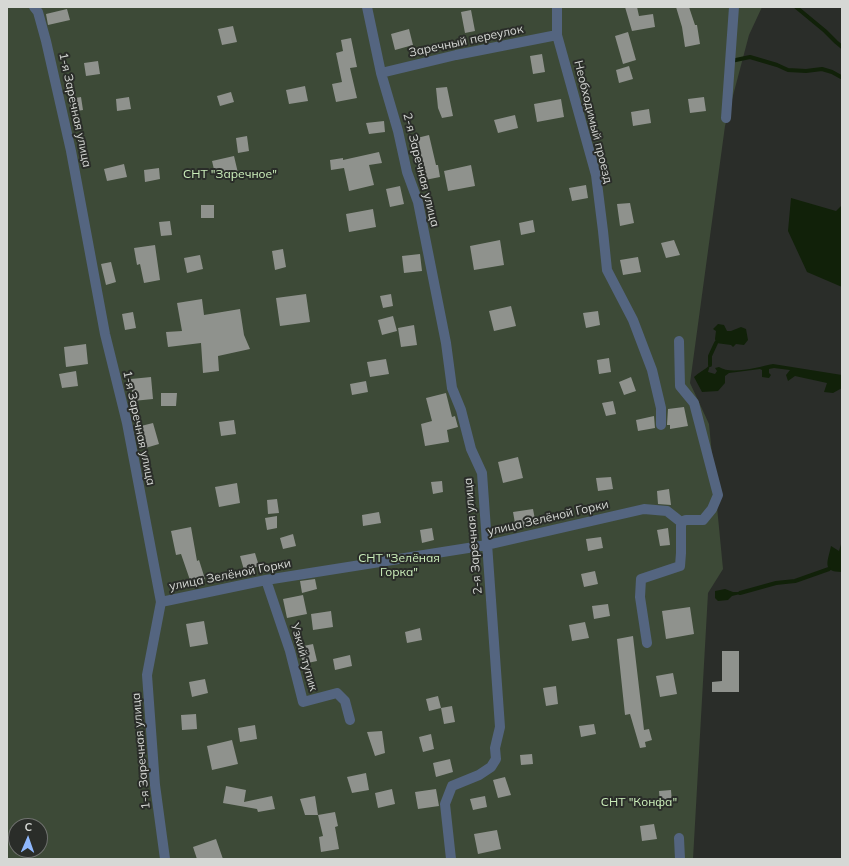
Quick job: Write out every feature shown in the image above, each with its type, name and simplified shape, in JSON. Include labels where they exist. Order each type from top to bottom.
[{"type":"street","name":"1-я Заречная улица","points":[[34,7],[38,12],[46,41],[71,151],[105,334],[127,423],[161,602],[147,674],[155,785],[165,859]]},
{"type":"street","name":"2-я Заречная улица","points":[[367,7],[381,73],[398,131],[407,172],[418,202],[446,343],[452,388],[461,410],[471,449],[482,473],[500,727],[495,748],[496,759],[491,767],[479,775],[452,786],[445,804],[451,859]]},
{"type":"street","name":"Необходимый проезд","points":[[557,7],[557,35],[596,175],[607,270],[633,320],[652,370],[661,408],[661,424]]},
{"type":"street","points":[[726,118],[734,7]]},
{"type":"street","name":"Заречный переулок","points":[[381,73],[456,55],[557,35]]},
{"type":"street","points":[[647,643],[640,597],[641,579],[680,566],[681,522],[686,520],[703,520],[712,509],[718,495],[694,404],[680,386],[679,341]]},
{"type":"street","name":"улица Зелёной Горки","points":[[161,602],[266,580],[487,545],[644,510],[667,511],[681,522]]},
{"type":"street","name":"Узкий тупик","points":[[266,580],[290,651],[303,702],[337,693],[345,701],[350,720]]},
{"type":"street","points":[[679,838],[680,859]]},
{"type":"green space","points":[[7,7],[762,7],[749,35],[725,126],[690,383],[709,424],[723,569],[708,593],[693,859],[7,859]]},
{"type":"shaded area","points":[[791,198],[836,211],[842,205],[842,287],[807,272],[788,231]]},
{"type":"shaded area","points":[[718,324],[724,325],[727,331],[741,327],[746,329],[748,340],[744,345],[736,344],[733,347],[731,345],[716,343],[716,331],[713,329]]},
{"type":"shaded area","points":[[773,364],[842,375],[842,388],[833,393],[824,392],[827,383],[795,376],[788,381],[786,375],[790,370],[774,368],[769,369],[769,373],[771,375],[769,378],[762,377],[762,370],[760,369],[729,373],[725,376],[725,383],[718,391],[702,392],[694,377],[710,365],[708,372],[715,374],[717,371],[715,368],[719,367],[738,370]]},
{"type":"shaded area","points":[[842,541],[842,572],[831,570],[828,568],[828,556],[831,546],[839,551]]},
{"type":"shaded area","points":[[725,589],[733,592],[739,592],[740,594],[732,596],[728,600],[718,601],[715,598],[715,591]]},
{"type":"building","points":[[625,7],[637,7],[639,16],[653,14],[655,27],[632,31]]},
{"type":"building","points":[[676,7],[689,7],[695,25],[697,25],[700,44],[685,47],[682,27]]},
{"type":"building","points":[[67,9],[70,20],[48,25],[46,14]]},
{"type":"building","points":[[471,10],[475,31],[465,33],[461,12]]},
{"type":"building","points":[[233,26],[237,42],[222,45],[218,29]]},
{"type":"building","points":[[409,29],[413,45],[395,50],[391,34]]},
{"type":"building","points":[[628,32],[636,60],[623,64],[615,36]]},
{"type":"building","points":[[351,38],[357,67],[350,68],[357,98],[336,102],[332,84],[342,82],[336,53],[343,51],[341,40]]},
{"type":"building","points":[[542,54],[545,72],[533,74],[530,56]]},
{"type":"building","points":[[98,61],[100,74],[86,76],[84,63]]},
{"type":"building","points":[[629,66],[633,79],[619,83],[616,70]]},
{"type":"building","points":[[305,86],[308,101],[289,104],[286,90]]},
{"type":"building","points":[[447,87],[453,116],[442,118],[438,108],[436,88]]},
{"type":"building","points":[[231,92],[234,102],[220,106],[217,96]]},
{"type":"building","points":[[81,97],[83,110],[71,112],[69,99]]},
{"type":"building","points":[[129,97],[131,109],[117,111],[116,99]]},
{"type":"building","points":[[704,97],[706,111],[690,113],[688,99]]},
{"type":"building","points":[[561,99],[564,117],[537,122],[534,104]]},
{"type":"building","points":[[649,109],[651,123],[633,126],[631,112]]},
{"type":"building","points":[[515,115],[518,128],[498,133],[494,120]]},
{"type":"building","points":[[384,121],[385,132],[369,134],[366,123]]},
{"type":"building","points":[[429,135],[440,177],[425,180],[420,149],[416,150],[413,139]]},
{"type":"building","points":[[247,136],[249,151],[238,153],[236,138]]},
{"type":"building","points":[[379,152],[382,163],[369,165],[374,185],[349,191],[344,168],[331,170],[330,160],[343,158],[343,160]]},
{"type":"building","points":[[234,156],[238,173],[216,178],[212,161]]},
{"type":"building","points":[[124,164],[127,177],[107,181],[104,169]]},
{"type":"building","points":[[471,165],[475,186],[448,191],[444,171]]},
{"type":"building","points":[[159,168],[160,179],[145,182],[144,170]]},
{"type":"building","points":[[586,185],[588,198],[572,201],[569,188]]},
{"type":"building","points":[[400,186],[404,204],[390,207],[386,189]]},
{"type":"building","points":[[630,203],[634,223],[620,226],[617,204]]},
{"type":"building","points":[[201,205],[214,205],[214,218],[201,218]]},
{"type":"building","points":[[373,209],[376,227],[349,232],[346,214]]},
{"type":"building","points":[[533,220],[535,232],[521,235],[519,223]]},
{"type":"building","points":[[170,221],[172,235],[161,236],[159,222]]},
{"type":"building","points":[[500,240],[504,265],[474,270],[470,246]]},
{"type":"building","points":[[674,240],[680,255],[666,258],[661,243]]},
{"type":"building","points":[[155,245],[160,280],[144,283],[140,264],[137,265],[134,248]]},
{"type":"building","points":[[283,249],[286,267],[275,270],[272,251]]},
{"type":"building","points":[[420,254],[422,271],[404,273],[402,256]]},
{"type":"building","points":[[200,255],[203,269],[187,273],[184,258]]},
{"type":"building","points":[[638,257],[641,272],[623,275],[620,260]]},
{"type":"building","points":[[111,262],[116,282],[106,285],[101,264]]},
{"type":"building","points":[[306,294],[310,322],[280,326],[276,298]]},
{"type":"building","points":[[391,294],[393,306],[383,308],[380,296]]},
{"type":"building","points":[[202,299],[204,315],[240,309],[244,335],[250,349],[218,356],[219,371],[203,373],[201,343],[168,347],[166,332],[182,331],[177,303]]},
{"type":"building","points":[[511,306],[516,326],[494,331],[489,311]]},
{"type":"building","points":[[598,311],[600,325],[586,328],[583,313]]},
{"type":"building","points":[[133,312],[136,328],[125,330],[122,314]]},
{"type":"building","points":[[393,316],[397,331],[382,335],[378,320]]},
{"type":"building","points":[[414,325],[417,345],[401,347],[398,328]]},
{"type":"building","points":[[86,344],[88,364],[66,367],[64,347]]},
{"type":"building","points":[[609,358],[611,372],[599,374],[597,360]]},
{"type":"building","points":[[386,359],[389,374],[370,377],[367,362]]},
{"type":"building","points":[[76,371],[78,386],[62,388],[59,374]]},
{"type":"building","points":[[151,377],[153,399],[133,401],[131,379]]},
{"type":"building","points":[[631,377],[636,391],[624,395],[619,382]]},
{"type":"building","points":[[366,381],[368,392],[352,395],[350,384]]},
{"type":"building","points":[[161,393],[177,393],[176,406],[161,406]]},
{"type":"building","points":[[446,393],[452,417],[455,416],[458,427],[447,430],[449,442],[425,446],[421,424],[432,421],[426,398]]},
{"type":"building","points":[[613,401],[616,414],[606,416],[602,403]]},
{"type":"building","points":[[684,407],[688,426],[670,429],[670,425],[667,425],[668,409]]},
{"type":"building","points":[[654,416],[655,428],[638,431],[636,420]]},
{"type":"building","points":[[234,420],[236,434],[221,436],[219,422]]},
{"type":"building","points":[[153,423],[159,444],[142,449],[137,427]]},
{"type":"building","points":[[518,457],[523,478],[503,483],[498,462]]},
{"type":"building","points":[[611,477],[613,489],[598,491],[596,478]]},
{"type":"building","points":[[442,481],[443,492],[433,494],[431,482]]},
{"type":"building","points":[[237,483],[240,503],[219,507],[215,487]]},
{"type":"building","points":[[669,489],[671,505],[658,504],[657,491]]},
{"type":"building","points":[[277,499],[279,513],[268,514],[267,500]]},
{"type":"building","points":[[533,509],[536,525],[516,529],[513,512]]},
{"type":"building","points":[[379,512],[381,523],[363,526],[362,515]]},
{"type":"building","points":[[277,516],[277,528],[267,530],[265,518]]},
{"type":"building","points":[[191,527],[197,561],[199,560],[205,579],[191,583],[181,554],[176,555],[171,531]]},
{"type":"building","points":[[432,528],[434,540],[422,543],[420,530]]},
{"type":"building","points":[[668,528],[670,545],[660,546],[657,530]]},
{"type":"building","points":[[293,534],[296,546],[283,549],[280,538]]},
{"type":"building","points":[[601,537],[603,548],[588,551],[586,539]]},
{"type":"building","points":[[255,553],[259,566],[244,570],[240,556]]},
{"type":"building","points":[[595,571],[598,584],[584,587],[581,574]]},
{"type":"building","points":[[315,579],[317,589],[302,593],[300,581]]},
{"type":"building","points":[[303,595],[307,614],[287,618],[283,599]]},
{"type":"building","points":[[608,604],[610,616],[594,619],[592,606]]},
{"type":"building","points":[[690,607],[694,634],[666,639],[662,611]]},
{"type":"building","points":[[331,611],[333,627],[313,630],[311,614]]},
{"type":"building","points":[[204,621],[208,644],[190,647],[186,624]]},
{"type":"building","points":[[585,622],[589,638],[572,641],[569,625]]},
{"type":"building","points":[[420,628],[422,640],[407,643],[405,632]]},
{"type":"building","points":[[633,636],[644,730],[649,729],[652,740],[645,742],[646,747],[640,748],[630,714],[625,715],[617,639]]},
{"type":"building","points":[[313,644],[317,661],[303,664],[299,647]]},
{"type":"building","points":[[722,651],[739,651],[739,692],[712,692],[712,682],[722,681]]},
{"type":"building","points":[[350,655],[352,666],[335,670],[333,659]]},
{"type":"building","points":[[673,673],[677,694],[660,697],[656,676]]},
{"type":"building","points":[[205,679],[208,693],[192,697],[189,682]]},
{"type":"building","points":[[556,686],[558,704],[546,706],[543,688]]},
{"type":"building","points":[[438,696],[441,708],[429,711],[426,699]]},
{"type":"building","points":[[452,706],[455,722],[444,724],[441,708]]},
{"type":"building","points":[[196,714],[197,729],[182,730],[181,715]]},
{"type":"building","points":[[594,724],[596,734],[581,737],[579,726]]},
{"type":"building","points":[[255,725],[257,739],[240,742],[238,728]]},
{"type":"building","points":[[382,731],[385,753],[375,756],[367,732]]},
{"type":"building","points":[[431,734],[434,749],[423,752],[419,737]]},
{"type":"building","points":[[232,740],[238,764],[212,770],[207,746]]},
{"type":"building","points":[[532,754],[533,764],[521,765],[520,755]]},
{"type":"building","points":[[450,759],[453,772],[436,777],[433,763]]},
{"type":"building","points":[[366,773],[369,790],[352,793],[347,777]]},
{"type":"building","points":[[505,777],[511,795],[498,798],[493,780]]},
{"type":"building","points":[[226,786],[246,790],[244,802],[272,796],[275,809],[258,812],[257,809],[223,803]]},
{"type":"building","points":[[392,789],[395,804],[378,808],[375,793]]},
{"type":"building","points":[[436,789],[439,806],[418,809],[415,792]]},
{"type":"building","points":[[671,790],[672,802],[660,803],[659,791]]},
{"type":"building","points":[[315,796],[318,815],[305,815],[300,799]]},
{"type":"building","points":[[485,796],[487,807],[473,810],[470,799]]},
{"type":"building","points":[[335,812],[338,826],[335,827],[339,849],[321,852],[319,837],[323,836],[318,815]]},
{"type":"building","points":[[654,824],[657,839],[642,841],[640,826]]},
{"type":"building","points":[[497,830],[501,849],[478,854],[474,834]]},
{"type":"building","points":[[216,839],[223,859],[197,859],[193,847]]},
{"type":"waterway","points":[[796,7],[842,47]]},
{"type":"waterway","points":[[731,61],[750,57],[788,70],[806,71],[822,69],[841,77]]},
{"type":"waterway","points":[[710,365],[710,356],[716,343]]},
{"type":"waterway","points":[[740,593],[776,583],[795,581],[829,569]]},
{"type":"park label","name":"СНТ \"Заречное\"","points":[[230,174]]},
{"type":"park label","name":"СНТ \"Зелёная Горка\"","points":[[399,565]]},
{"type":"park label","name":"СНТ \"Конфа\"","points":[[639,802]]}]
